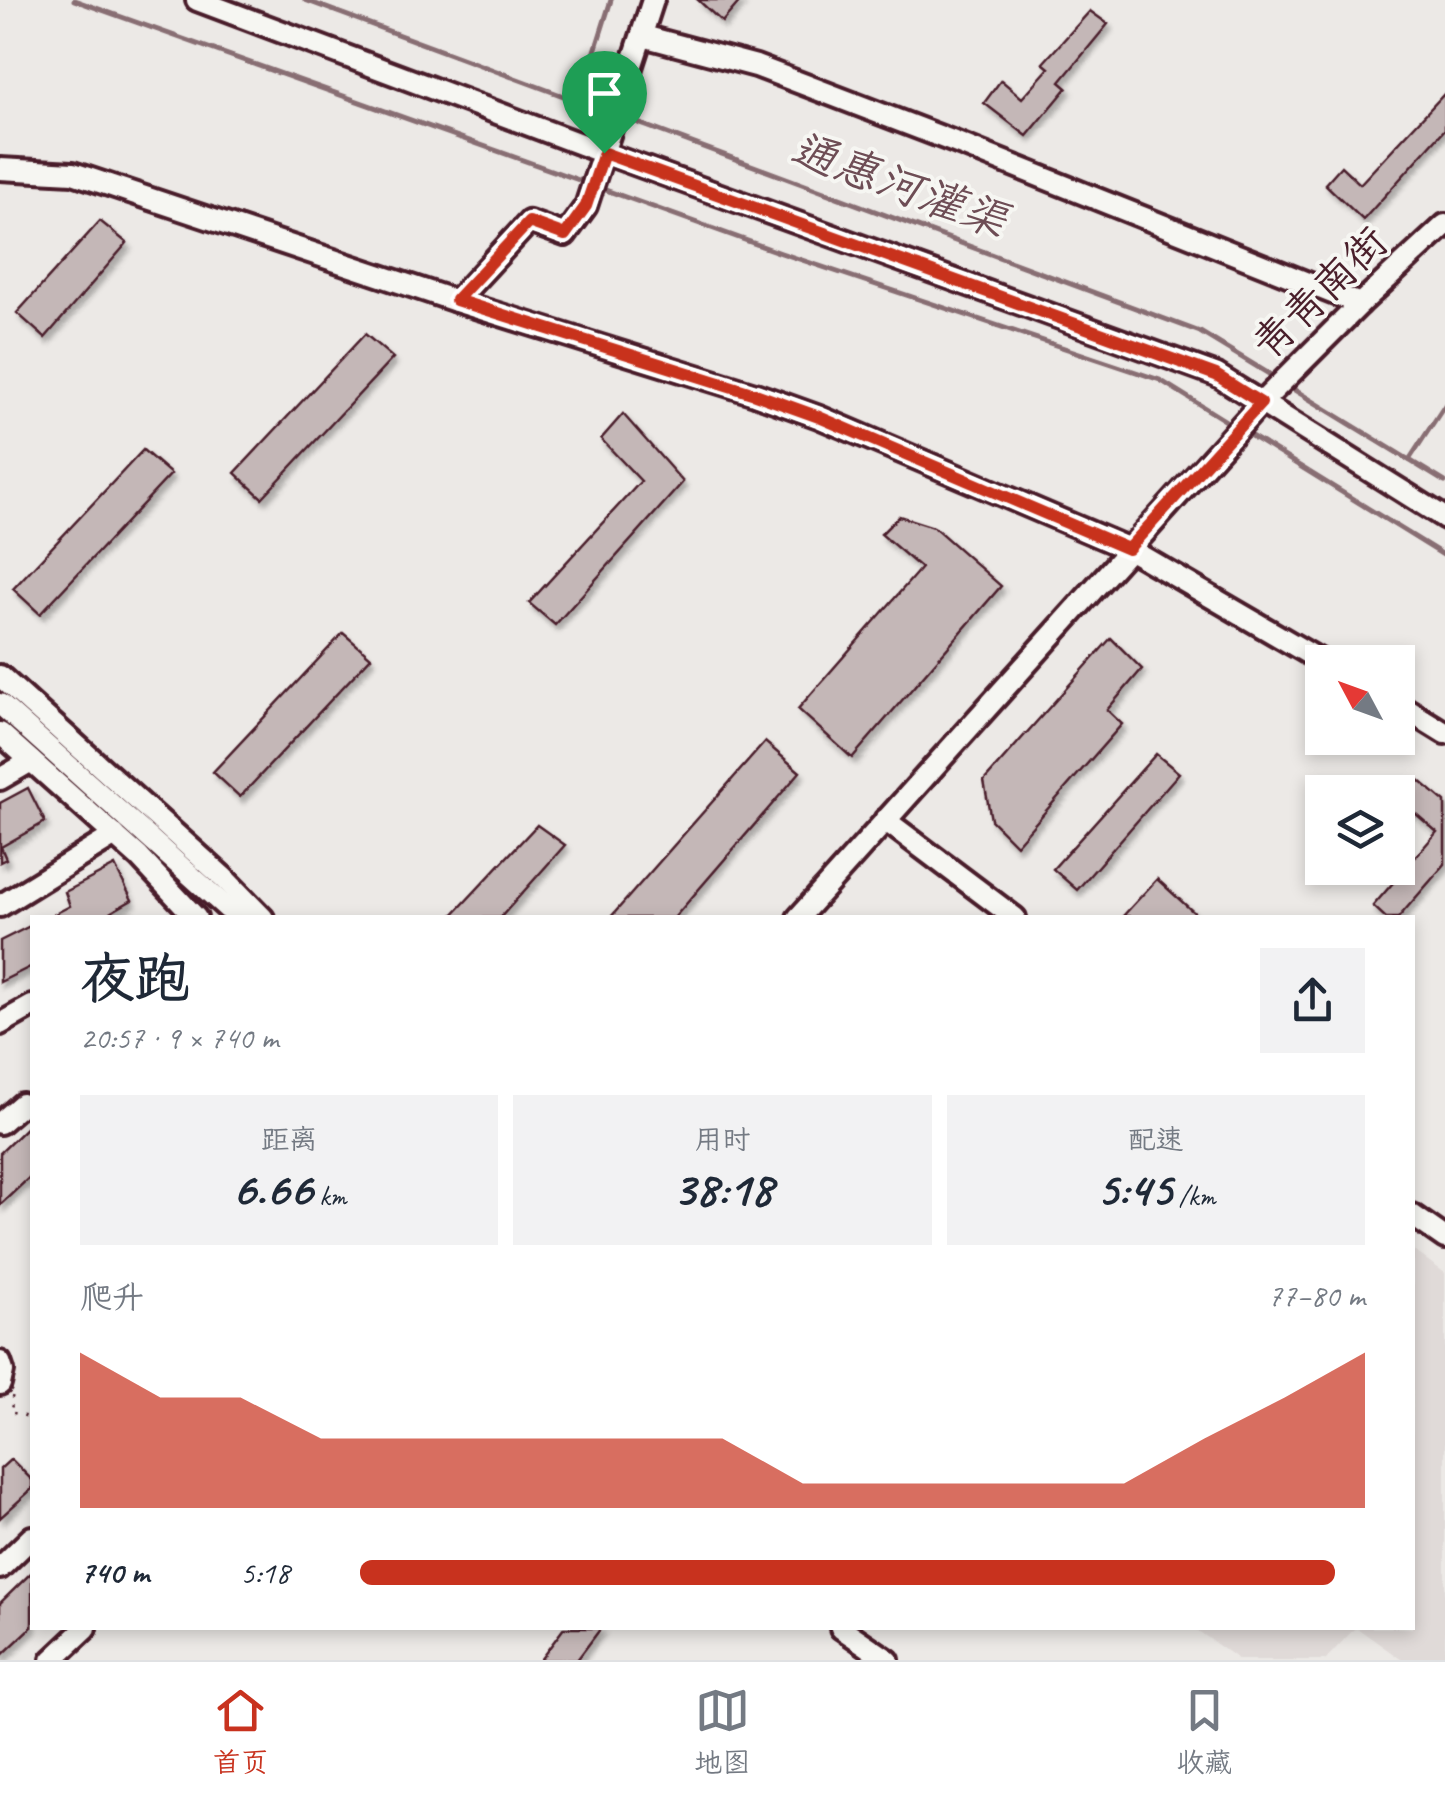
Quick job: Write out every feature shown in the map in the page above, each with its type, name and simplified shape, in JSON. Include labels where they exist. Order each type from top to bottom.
[{"type":"street","points":[[197,0],[604,153],[1216,375],[1275,389],[1445,518]]},
{"type":"street","points":[[456,300],[529,222],[565,235],[586,206],[653,0]]},
{"type":"street","points":[[643,36],[756,66],[1360,304]]},
{"type":"street","points":[[0,169],[73,173],[819,417],[1128,549],[1305,652]]},
{"type":"street","name":"青青南街","points":[[801,915],[1238,428],[1360,304],[1445,225]]},
{"type":"street","points":[[0,676],[260,915]]},
{"type":"street","points":[[0,704],[235,915]]},
{"type":"street","points":[[1415,714],[1445,733]]},
{"type":"street","points":[[0,733],[138,856],[184,914]]},
{"type":"street","points":[[0,779],[31,761]]},
{"type":"street","points":[[885,820],[1011,915]]},
{"type":"street","points":[[0,906],[114,835]]},
{"type":"street","points":[[0,1024],[30,1007]]},
{"type":"street","points":[[0,1123],[22,1104]]},
{"type":"street","points":[[1415,1217],[1445,1238]]},
{"type":"street","points":[[0,1362],[0,1384]]},
{"type":"street","points":[[0,1568],[30,1539]]},
{"type":"street","points":[[52,1660],[84,1630]]},
{"type":"street","points":[[844,1630],[888,1660]]},
{"type":"path","points":[[0,1394],[14,1398],[10,1412],[30,1417]]},
{"type":"shaded area","points":[[1415,1251],[1445,1273],[1445,1660],[1402,1660],[1360,1630],[1415,1630]]},
{"type":"shaded area","points":[[1197,1630],[1353,1630],[1325,1660],[1239,1660]]},
{"type":"building","points":[[698,0],[741,0],[722,22]]},
{"type":"building","points":[[1090,11],[1108,24],[1060,82],[1067,88],[1027,136],[984,103],[1001,80],[1022,98],[1049,68],[1043,63]]},
{"type":"building","points":[[1445,93],[1445,129],[1363,220],[1325,184],[1341,166],[1360,184]]},
{"type":"building","points":[[100,221],[127,243],[45,338],[17,313]]},
{"type":"building","points":[[365,334],[393,358],[262,498],[235,473]]},
{"type":"building","points":[[623,414],[683,482],[555,625],[529,603],[641,481],[601,439]]},
{"type":"building","points":[[143,450],[171,474],[40,614],[13,589]]},
{"type":"building","points":[[899,516],[934,527],[1001,586],[852,758],[798,709],[921,568],[881,534]]},
{"type":"building","points":[[343,633],[371,657],[240,797],[213,772]]},
{"type":"building","points":[[1111,638],[1142,669],[1107,710],[1122,724],[1016,845],[991,820],[984,781]]},
{"type":"building","points":[[765,742],[800,772],[677,915],[613,915]]},
{"type":"building","points":[[1156,754],[1179,773],[1077,890],[1053,869]]},
{"type":"building","points":[[1419,780],[1445,802],[1445,864],[1401,915],[1383,915],[1373,906],[1391,885],[1415,885],[1415,857],[1437,832],[1415,813],[1415,785]]},
{"type":"building","points":[[28,788],[45,822],[1,847],[6,859],[0,862],[0,803]]},
{"type":"building","points":[[537,825],[565,845],[503,915],[453,915]]},
{"type":"building","points":[[115,866],[132,900],[106,915],[53,915],[70,906],[65,892]]},
{"type":"building","points":[[1157,879],[1197,915],[1124,915]]},
{"type":"building","points":[[30,926],[30,967],[0,982],[0,941]]},
{"type":"building","points":[[30,1124],[30,1177],[0,1205],[0,1153]]},
{"type":"building","points":[[11,1459],[30,1478],[30,1491],[0,1518],[0,1469]]},
{"type":"building","points":[[30,1574],[30,1629],[0,1657],[0,1603]]},
{"type":"building","points":[[562,1630],[600,1630],[577,1660],[540,1660]]},
{"type":"waterway","points":[[74,0],[590,184]]},
{"type":"waterway","name":"通惠河灌渠","points":[[305,0],[612,114]]},
{"type":"waterway","points":[[579,102],[611,0]]},
{"type":"waterway","name":"通惠河灌渠","points":[[622,117],[1200,332],[1279,380]]},
{"type":"waterway","points":[[600,188],[1160,380],[1234,426]]},
{"type":"waterway","name":"通惠河灌渠","points":[[1288,386],[1445,482]]},
{"type":"waterway","points":[[1409,460],[1445,405]]},
{"type":"waterway","points":[[1243,431],[1445,556]]},
{"type":"route","points":[[604,153],[1216,375],[1261,403],[1128,549],[819,417],[456,300],[529,222],[565,235],[586,206],[604,153]]}]
